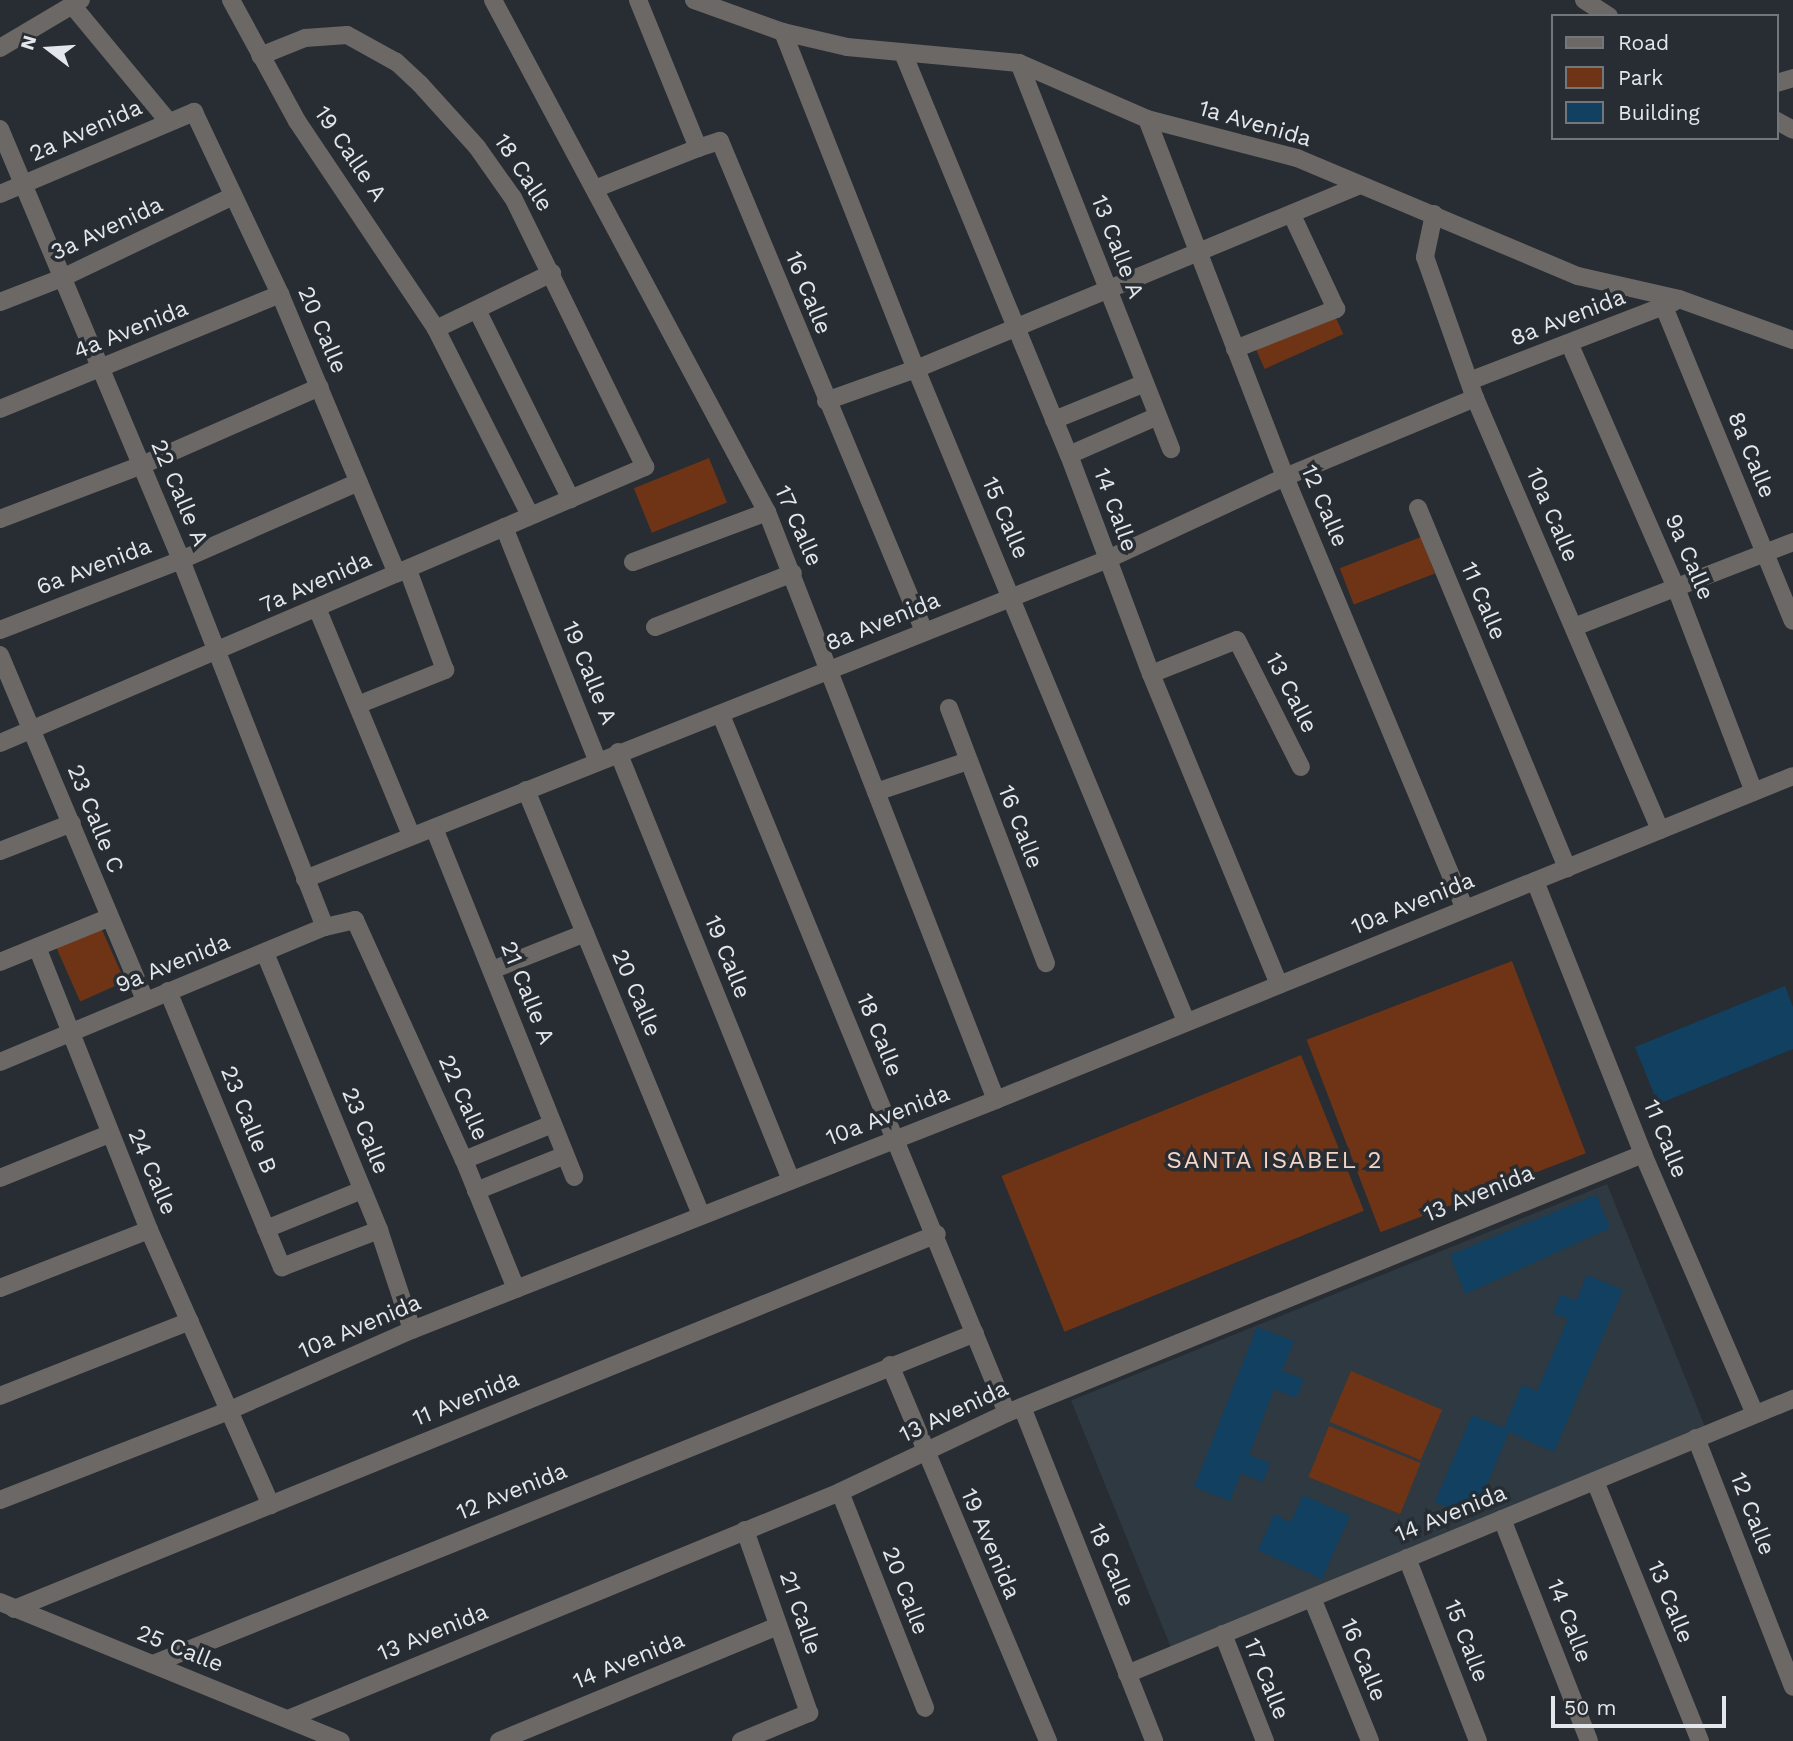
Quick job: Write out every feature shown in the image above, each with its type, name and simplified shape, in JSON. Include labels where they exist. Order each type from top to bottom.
[{"type":"street","name":"19 Calle A","points":[[231,0],[297,121],[436,329],[530,515]]},
{"type":"street","name":"17 Calle","points":[[493,0],[597,188],[767,512],[831,669],[996,1100]]},
{"type":"street","points":[[597,188],[698,148],[638,0]]},
{"type":"street","name":"1a Avenida","points":[[694,0],[783,32],[846,47],[903,53],[984,56],[1019,63],[1147,119],[1297,158],[1357,186],[1434,214],[1578,276],[1672,303],[1791,344]]},
{"type":"street","points":[[1584,0],[1606,14]]},
{"type":"street","points":[[0,48],[77,3],[168,121]]},
{"type":"street","name":"15 Calle","points":[[783,32],[916,369],[1186,1021]]},
{"type":"street","name":"18 Calle","points":[[260,55],[330,33],[365,42],[396,61],[477,147],[513,198],[646,463]]},
{"type":"street","name":"14 Calle","points":[[903,53],[1069,455],[1106,560],[1151,674],[1279,985]]},
{"type":"street","name":"13 Calle A","points":[[1019,63],[1171,449]]},
{"type":"street","name":"2a Avenida","points":[[0,194],[192,111]]},
{"type":"street","name":"20 Calle","points":[[192,111],[280,295],[359,482],[403,572],[445,670],[360,704]]},
{"type":"street","name":"12 Calle","points":[[1147,119],[1285,477],[1465,909]]},
{"type":"street","name":"22 Calle A","points":[[0,129],[181,560],[325,927]]},
{"type":"street","name":"16 Calle","points":[[698,148],[720,141],[924,631]]},
{"type":"street","points":[[826,401],[916,369],[1357,186]]},
{"type":"street","name":"3a Avenida","points":[[0,302],[62,278],[233,196]]},
{"type":"street","name":"10a Calle","points":[[1434,214],[1425,257],[1472,380],[1475,398],[1660,830]]},
{"type":"street","points":[[1234,349],[1336,309],[1292,215]]},
{"type":"street","points":[[436,329],[478,312],[552,273]]},
{"type":"street","name":"4a Avenida","points":[[0,409],[280,295]]},
{"type":"street","name":"8a Avenida","points":[[1472,380],[1570,345],[1672,303]]},
{"type":"street","name":"8a Calle","points":[[1672,303],[1793,621]]},
{"type":"street","points":[[478,312],[571,499]]},
{"type":"street","name":"9a Calle","points":[[1570,345],[1676,588],[1754,792]]},
{"type":"street","points":[[1054,420],[1145,383]]},
{"type":"street","points":[[0,519],[142,465],[320,387]]},
{"type":"street","name":"8a Avenida","points":[[305,879],[597,760],[721,715],[924,631],[1106,560],[1285,477],[1475,398]]},
{"type":"street","points":[[1069,455],[1158,416]]},
{"type":"street","name":"7a Avenida","points":[[0,743],[217,653],[530,515],[642,470],[646,463]]},
{"type":"street","name":"6a Avenida","points":[[0,630],[181,560],[359,482]]},
{"type":"street","name":"11 Calle","points":[[1418,508],[1567,868]]},
{"type":"street","points":[[633,562],[767,512]]},
{"type":"street","name":"19 Calle A","points":[[504,527],[597,760]]},
{"type":"street","points":[[1574,627],[1793,542]]},
{"type":"street","points":[[655,627],[793,573]]},
{"type":"street","points":[[317,608],[360,704],[411,835]]},
{"type":"street","name":"13 Calle","points":[[1151,674],[1237,640],[1301,767]]},
{"type":"street","name":"23 Calle C","points":[[0,655],[72,823],[108,918],[145,1000]]},
{"type":"street","name":"16 Calle","points":[[949,708],[1046,963]]},
{"type":"street","name":"18 Calle","points":[[721,715],[895,1139],[937,1234],[975,1333],[1014,1410],[1154,1741]]},
{"type":"street","name":"19 Calle","points":[[618,752],[791,1180]]},
{"type":"street","points":[[876,792],[968,761]]},
{"type":"street","name":"10a Avenida","points":[[0,1500],[228,1411],[412,1330],[996,1100],[1793,776]]},
{"type":"street","name":"20 Calle","points":[[526,790],[701,1214]]},
{"type":"street","points":[[0,851],[72,823]]},
{"type":"street","name":"21 Calle A","points":[[433,828],[575,1177]]},
{"type":"street","name":"11 Calle","points":[[1535,881],[1643,1154],[1755,1414]]},
{"type":"street","points":[[0,962],[108,918]]},
{"type":"street","name":"9a Avenida","points":[[0,1062],[325,927],[350,919],[362,928]]},
{"type":"street","name":"22 Calle","points":[[362,928],[464,1160],[516,1289]]},
{"type":"street","points":[[492,970],[584,933]]},
{"type":"street","name":"24 Calle","points":[[37,947],[149,1230],[271,1505]]},
{"type":"street","name":"23 Calle","points":[[265,953],[379,1230],[412,1330]]},
{"type":"street","name":"23 Calle B","points":[[168,991],[282,1267],[379,1230]]},
{"type":"street","points":[[464,1160],[552,1124]]},
{"type":"street","points":[[0,1178],[109,1134]]},
{"type":"street","name":"13 Avenida","points":[[288,1719],[839,1492],[1014,1410],[1643,1154]]},
{"type":"street","points":[[476,1191],[565,1155]]},
{"type":"street","points":[[267,1229],[362,1190]]},
{"type":"street","points":[[0,1288],[149,1230]]},
{"type":"street","name":"11 Avenida","points":[[7,1606],[271,1505],[937,1234]]},
{"type":"street","points":[[0,1396],[190,1321]]},
{"type":"street","name":"12 Avenida","points":[[153,1664],[975,1333]]},
{"type":"street","name":"19 Avenida","points":[[890,1365],[925,1454],[1048,1741]]},
{"type":"street","name":"14 Avenida","points":[[1127,1674],[1755,1414],[1791,1406]]},
{"type":"street","name":"12 Calle","points":[[1696,1438],[1793,1686]]},
{"type":"street","name":"13 Calle","points":[[1595,1481],[1700,1741]]},
{"type":"street","name":"20 Calle","points":[[839,1492],[925,1708]]},
{"type":"street","name":"14 Calle","points":[[1502,1519],[1589,1741]]},
{"type":"street","name":"21 Calle","points":[[741,1741],[810,1713],[745,1530]]},
{"type":"street","name":"15 Calle","points":[[1407,1558],[1478,1741]]},
{"type":"street","name":"16 Calle","points":[[1312,1598],[1370,1741]]},
{"type":"street","name":"25 Calle","points":[[7,1606],[341,1741]]},
{"type":"street","name":"14 Avenida","points":[[499,1741],[778,1626]]},
{"type":"street","name":"17 Calle","points":[[1223,1634],[1265,1741]]},
{"type":"shaded area","points":[[1607,1184],[1707,1432],[1171,1648],[1071,1401]]},
{"type":"green space","points":[[1329,302],[1343,334],[1265,369],[1250,337]]},
{"type":"green space","points":[[709,458],[727,503],[652,533],[634,488]]},
{"type":"green space","points":[[1421,537],[1435,573],[1354,605],[1340,568]]},
{"type":"green space","points":[[99,923],[125,981],[80,1001],[54,943]]},
{"type":"green space","points":[[1512,961],[1586,1153],[1380,1232],[1307,1040]]},
{"type":"green space","points":[[1301,1055],[1364,1211],[1064,1332],[1002,1176]]},
{"type":"green space","points":[[1351,1371],[1442,1410],[1421,1460],[1330,1422]]},
{"type":"green space","points":[[1329,1426],[1421,1463],[1400,1514],[1308,1477]]},
{"type":"building","points":[[1785,986],[1793,1007],[1793,1049],[1658,1104],[1635,1047]]},
{"type":"building","points":[[1596,1195],[1610,1228],[1465,1294],[1450,1255]]},
{"type":"building","points":[[1587,1275],[1623,1290],[1554,1452],[1509,1432],[1473,1518],[1435,1502],[1472,1415],[1504,1428],[1522,1385],[1537,1391],[1568,1319],[1553,1313],[1561,1294],[1576,1301]]},
{"type":"building","points":[[1257,1327],[1294,1341],[1282,1371],[1304,1379],[1296,1398],[1274,1389],[1249,1455],[1270,1463],[1263,1482],[1241,1473],[1230,1501],[1194,1487]]},
{"type":"building","points":[[1303,1495],[1350,1516],[1322,1579],[1258,1550],[1274,1514],[1291,1522]]},
{"type":"district","name":"SANTA ISABEL 2","points":[[1275,1161]]}]
